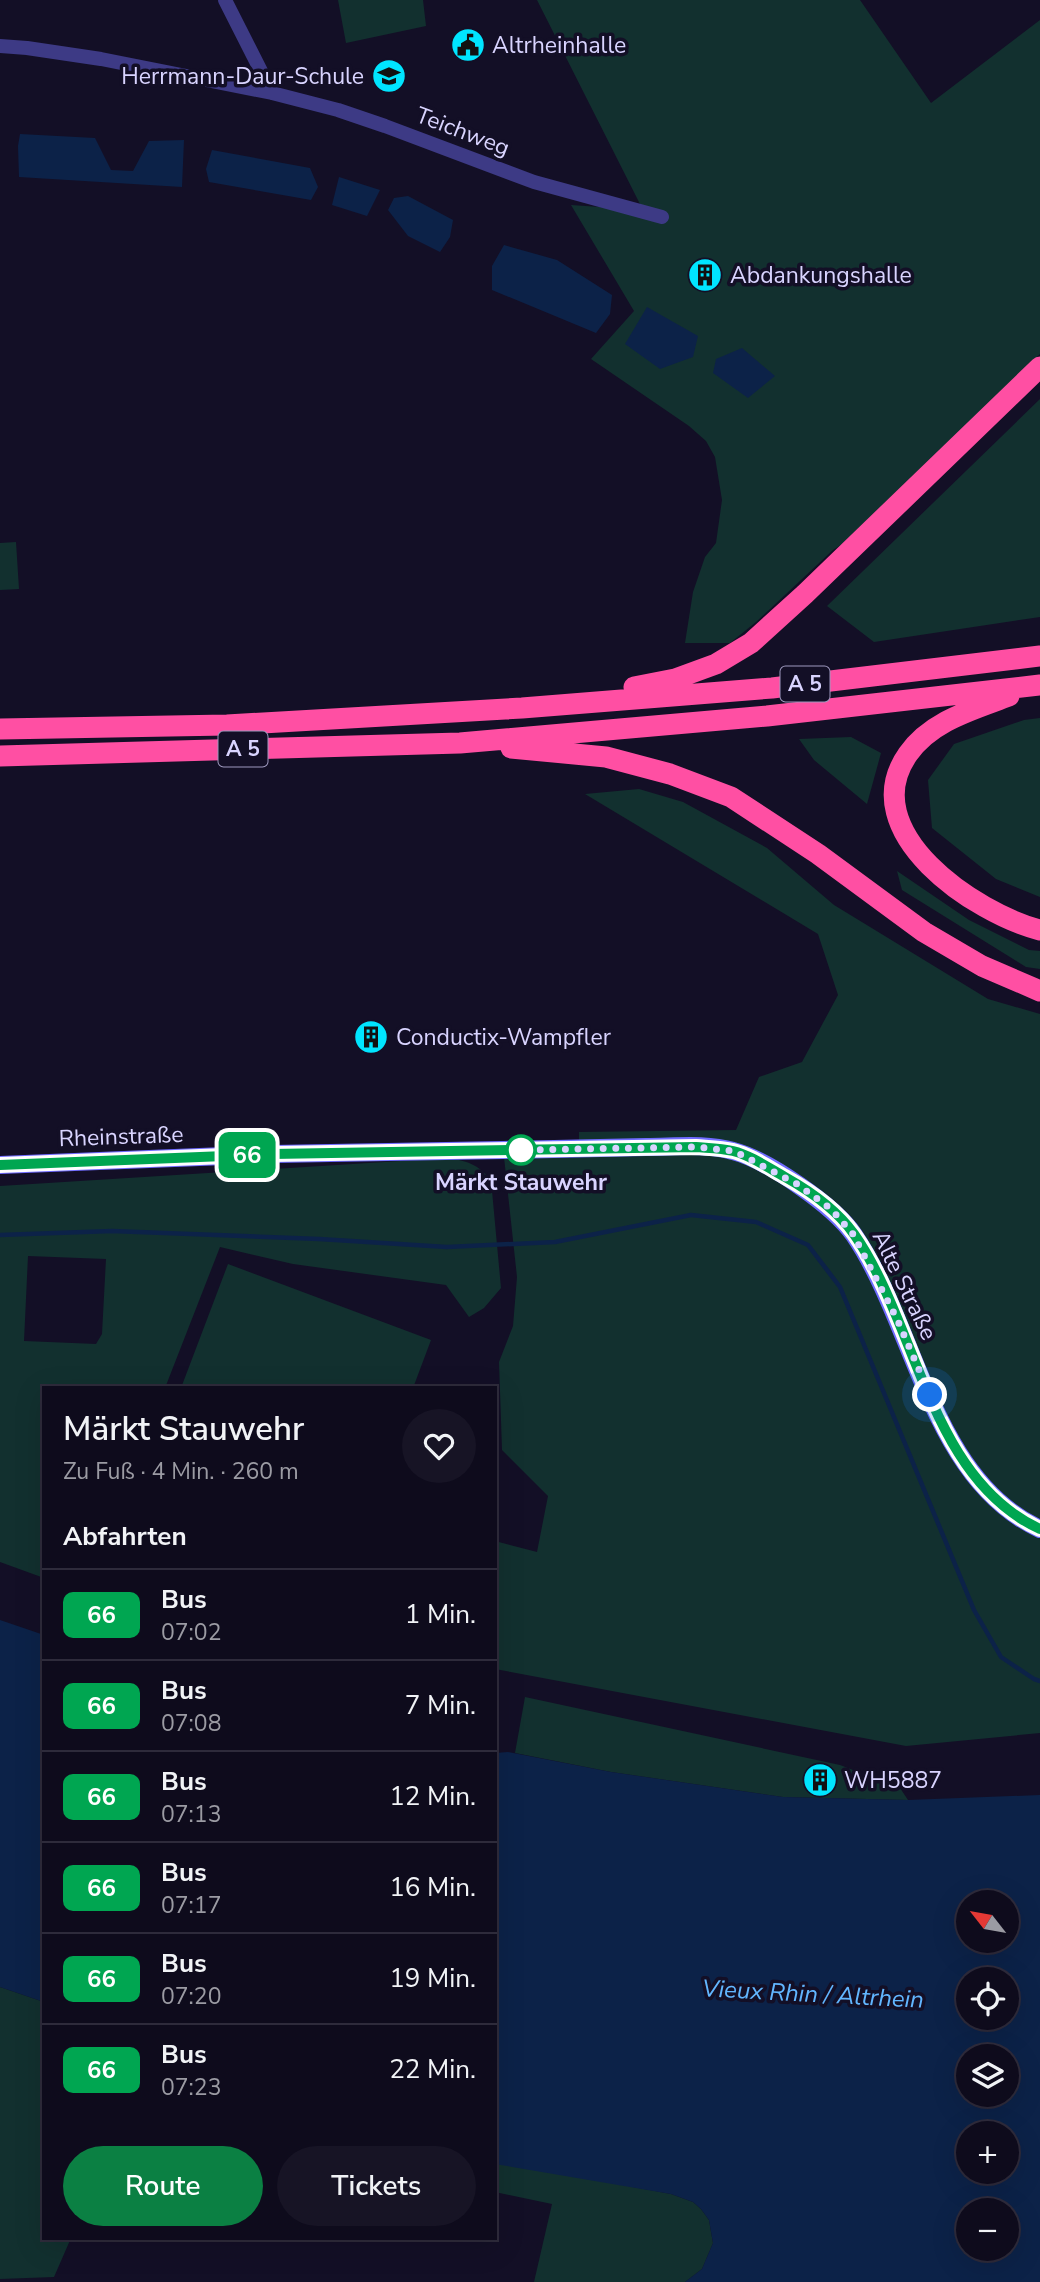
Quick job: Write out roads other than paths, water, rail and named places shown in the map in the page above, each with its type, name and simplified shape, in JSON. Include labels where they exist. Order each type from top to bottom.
[{"type":"highway","points":[[569,704],[623,689],[675,679],[716,664],[751,643],[1040,367]]},
{"type":"highway","name":"A 5","points":[[0,729],[227,725],[522,708],[772,688],[1040,656]]},
{"type":"highway","points":[[1039,685],[947,720],[928,732],[907,755],[895,783],[895,794],[896,815],[908,840],[925,862],[982,904],[1012,920],[1040,930]]},
{"type":"highway","name":"A 5","points":[[0,756],[460,743],[767,716],[1039,685]]},
{"type":"highway","points":[[460,743],[606,757],[670,774],[732,797],[808,847],[924,932],[982,966],[1040,991]]},
{"type":"street","points":[[225,0],[272,93]]},
{"type":"street","name":"Teichweg","points":[[0,46],[101,59],[272,93],[386,126],[534,182],[663,217]]},
{"type":"street","name":"Alte Straße","points":[[495,1150],[696,1147],[734,1151],[797,1184],[831,1209],[853,1234],[897,1319],[940,1418],[961,1458],[980,1482],[1006,1507],[1040,1528]]},
{"type":"street","name":"Rheinstraße","points":[[0,1165],[272,1154],[495,1150]]},
{"type":"water","points":[[20,134],[95,138],[111,170],[133,171],[149,141],[184,140],[182,187],[19,177]]},
{"type":"water","points":[[212,150],[310,168],[318,187],[311,200],[209,182],[206,169]]},
{"type":"water","points":[[339,177],[380,190],[367,216],[332,205]]},
{"type":"water","points":[[408,196],[453,220],[450,237],[440,252],[408,236],[388,210],[394,198]]},
{"type":"water","points":[[504,245],[557,260],[612,295],[610,314],[596,333],[492,290],[492,266]]},
{"type":"water","points":[[647,307],[698,336],[693,357],[660,369],[625,344]]},
{"type":"water","points":[[742,348],[775,376],[748,398],[713,373],[716,359]]},
{"type":"water","points":[[0,1620],[42,1634],[42,2001],[0,1987]]},
{"type":"water","name":"Vieux Rhin / Altrhein","points":[[508,1752],[611,1772],[783,1797],[908,1800],[1040,1795],[1040,2282],[685,2282],[702,2269],[713,2243],[709,2220],[693,2202],[671,2194],[497,2164],[497,1753]]},
{"type":"waterway","points":[[0,1235],[112,1231],[447,1247],[555,1242],[691,1215],[756,1222],[808,1245],[840,1287],[974,1610],[1001,1657],[1040,1681]]},
{"type":"place","name":"Altrheinhalle","points":[[468,45]]},
{"type":"place","name":"Herrmann-Daur-Schule","points":[[389,76]]},
{"type":"place","name":"Abdankungshalle","points":[[705,275]]},
{"type":"place","name":"Conductix-Wampfler","points":[[371,1037]]},
{"type":"place","name":"Märkt Stauwehr","points":[[521,1150]]},
{"type":"place","name":"WH5887","points":[[820,1780]]}]
